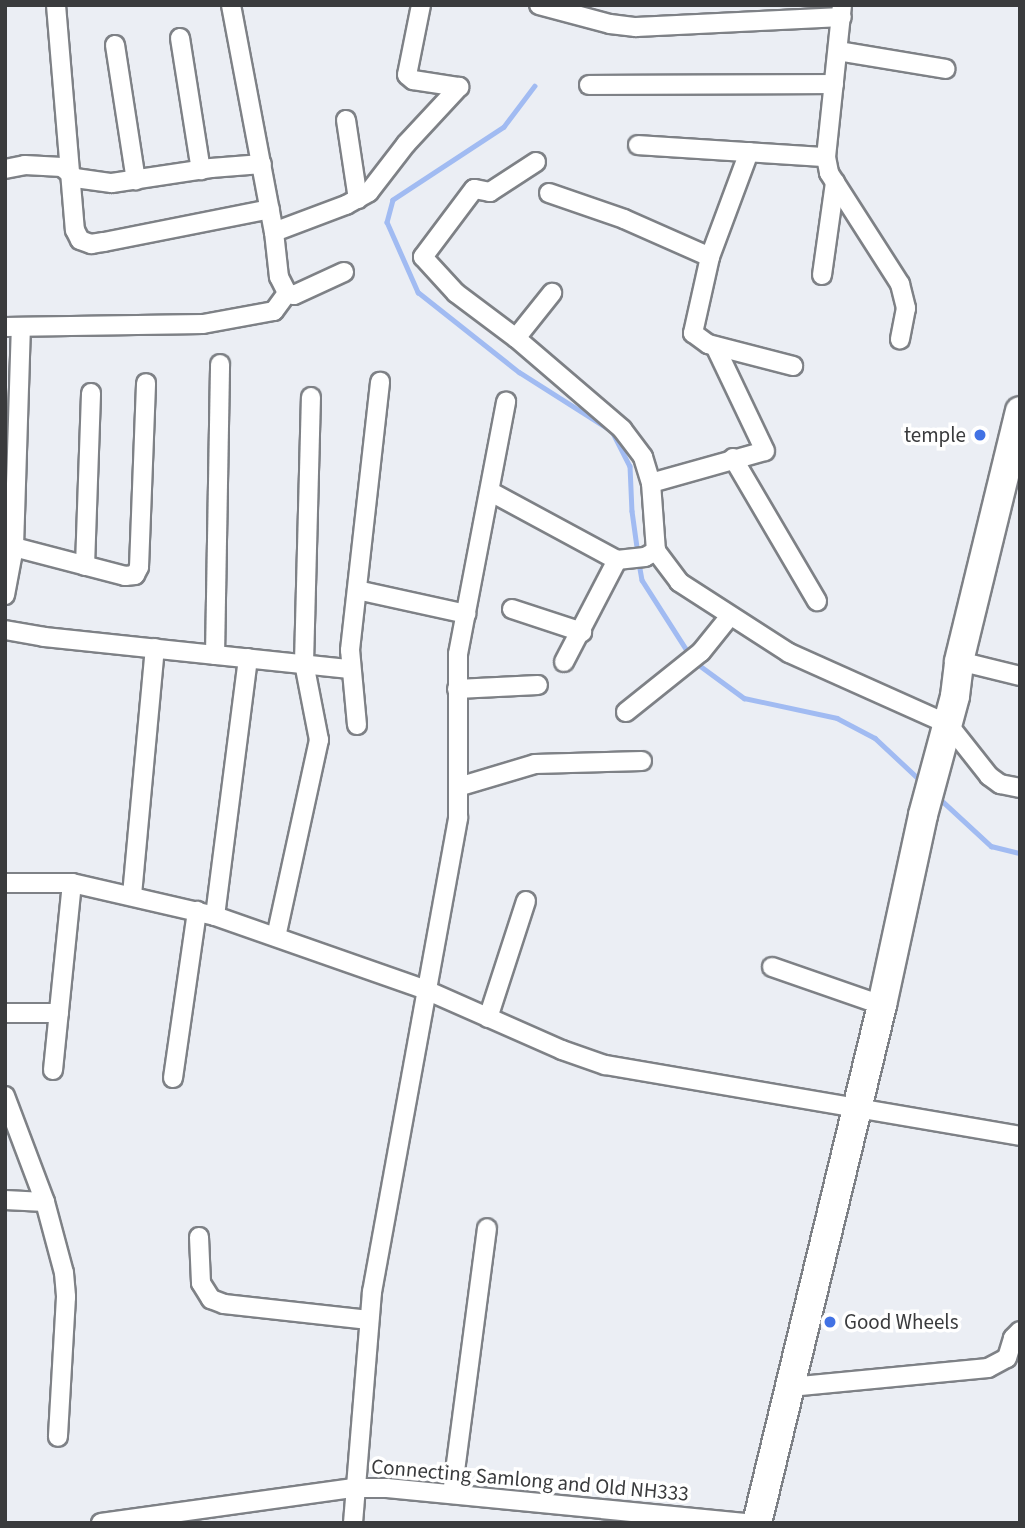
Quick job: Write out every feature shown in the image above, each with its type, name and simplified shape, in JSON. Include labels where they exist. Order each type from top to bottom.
[{"type":"main road","points":[[966,663],[1020,411]]},
{"type":"main road","points":[[757,1523],[882,1005],[932,775],[1020,472]]},
{"type":"street","points":[[56,5],[75,230],[80,240],[91,244],[270,209]]},
{"type":"street","points":[[231,5],[270,209],[279,277],[287,293],[294,295],[345,272]]},
{"type":"street","points":[[274,232],[358,199],[369,192],[406,145],[459,87],[413,80],[407,75],[421,5]]},
{"type":"street","points":[[542,6],[610,24],[636,27],[842,11],[825,157],[835,182],[901,284],[906,308],[900,339]]},
{"type":"street","points":[[180,38],[201,170]]},
{"type":"street","points":[[115,45],[136,180]]},
{"type":"street","points":[[838,51],[946,69]]},
{"type":"street","points":[[589,85],[834,85]]},
{"type":"street","points":[[346,120],[358,199]]},
{"type":"street","points":[[638,145],[825,157]]},
{"type":"street","points":[[748,152],[710,257],[693,333],[697,338],[715,346],[793,366]]},
{"type":"street","points":[[536,162],[490,192],[474,189],[423,257],[456,293],[516,338],[622,429],[643,457],[651,483],[651,554],[679,582],[789,653],[948,724],[989,776],[1000,784],[1020,788]]},
{"type":"street","points":[[5,169],[25,165],[62,167],[75,178],[112,183],[262,164]]},
{"type":"street","points":[[822,275],[835,182]]},
{"type":"street","points":[[549,193],[624,219],[710,257]]},
{"type":"street","points":[[5,595],[14,547],[13,327],[203,324],[274,311],[287,293]]},
{"type":"street","points":[[516,338],[552,293]]},
{"type":"street","points":[[651,483],[765,451],[715,346]]},
{"type":"street","points":[[215,655],[220,365]]},
{"type":"street","points":[[357,725],[350,669],[380,382]]},
{"type":"street","points":[[14,547],[125,576],[135,575],[139,567],[146,383]]},
{"type":"street","points":[[85,566],[91,393]]},
{"type":"street","points":[[275,937],[319,740],[304,663],[311,397]]},
{"type":"street","points":[[353,1523],[369,1320],[458,818],[458,654],[491,492],[506,402]]},
{"type":"street","points":[[733,458],[817,601]]},
{"type":"street","points":[[491,492],[622,561],[651,554]]},
{"type":"street","points":[[564,662],[622,561]]},
{"type":"street","points":[[357,590],[466,614]]},
{"type":"street","points":[[512,609],[582,632]]},
{"type":"street","points":[[626,712],[694,657],[730,616]]},
{"type":"street","points":[[5,630],[44,637],[350,669]]},
{"type":"street","points":[[132,895],[155,648]]},
{"type":"street","points":[[215,916],[248,658]]},
{"type":"street","points":[[966,663],[1020,676]]},
{"type":"street","points":[[457,689],[538,685]]},
{"type":"street","points":[[458,787],[535,764],[642,761]]},
{"type":"street","points":[[5,883],[72,883],[215,916],[426,990],[605,1065],[1020,1136]]},
{"type":"street","points":[[53,1070],[72,883]]},
{"type":"street","points":[[488,1018],[526,901]]},
{"type":"street","points":[[173,1078],[197,911]]},
{"type":"street","points":[[772,967],[882,1005]]},
{"type":"street","points":[[5,1013],[59,1013]]},
{"type":"street","points":[[5,1096],[45,1202],[61,1254],[66,1297],[58,1437]]},
{"type":"street","points":[[5,1200],[45,1202]]},
{"type":"street","points":[[452,1494],[487,1228]]},
{"type":"street","points":[[199,1237],[201,1283],[211,1299],[224,1304],[369,1320]]},
{"type":"street","points":[[790,1387],[998,1366],[1007,1358],[1013,1338],[1020,1331]]},
{"type":"street","name":"Connecting Samlong and Old NH333","points":[[101,1523],[354,1488],[452,1494],[747,1523]]},
{"type":"waterway","points":[[535,86],[504,127],[393,200],[387,222],[418,292],[519,372],[612,431],[630,466],[638,554]]},
{"type":"waterway","points":[[639,563],[642,580],[690,655]]},
{"type":"waterway","points":[[695,662],[744,698],[837,718],[875,738],[920,780]]},
{"type":"waterway","points":[[939,798],[991,846],[1020,853]]},
{"type":"place","name":"temple","points":[[980,435]]},
{"type":"place","name":"Good Wheels","points":[[830,1322]]}]
